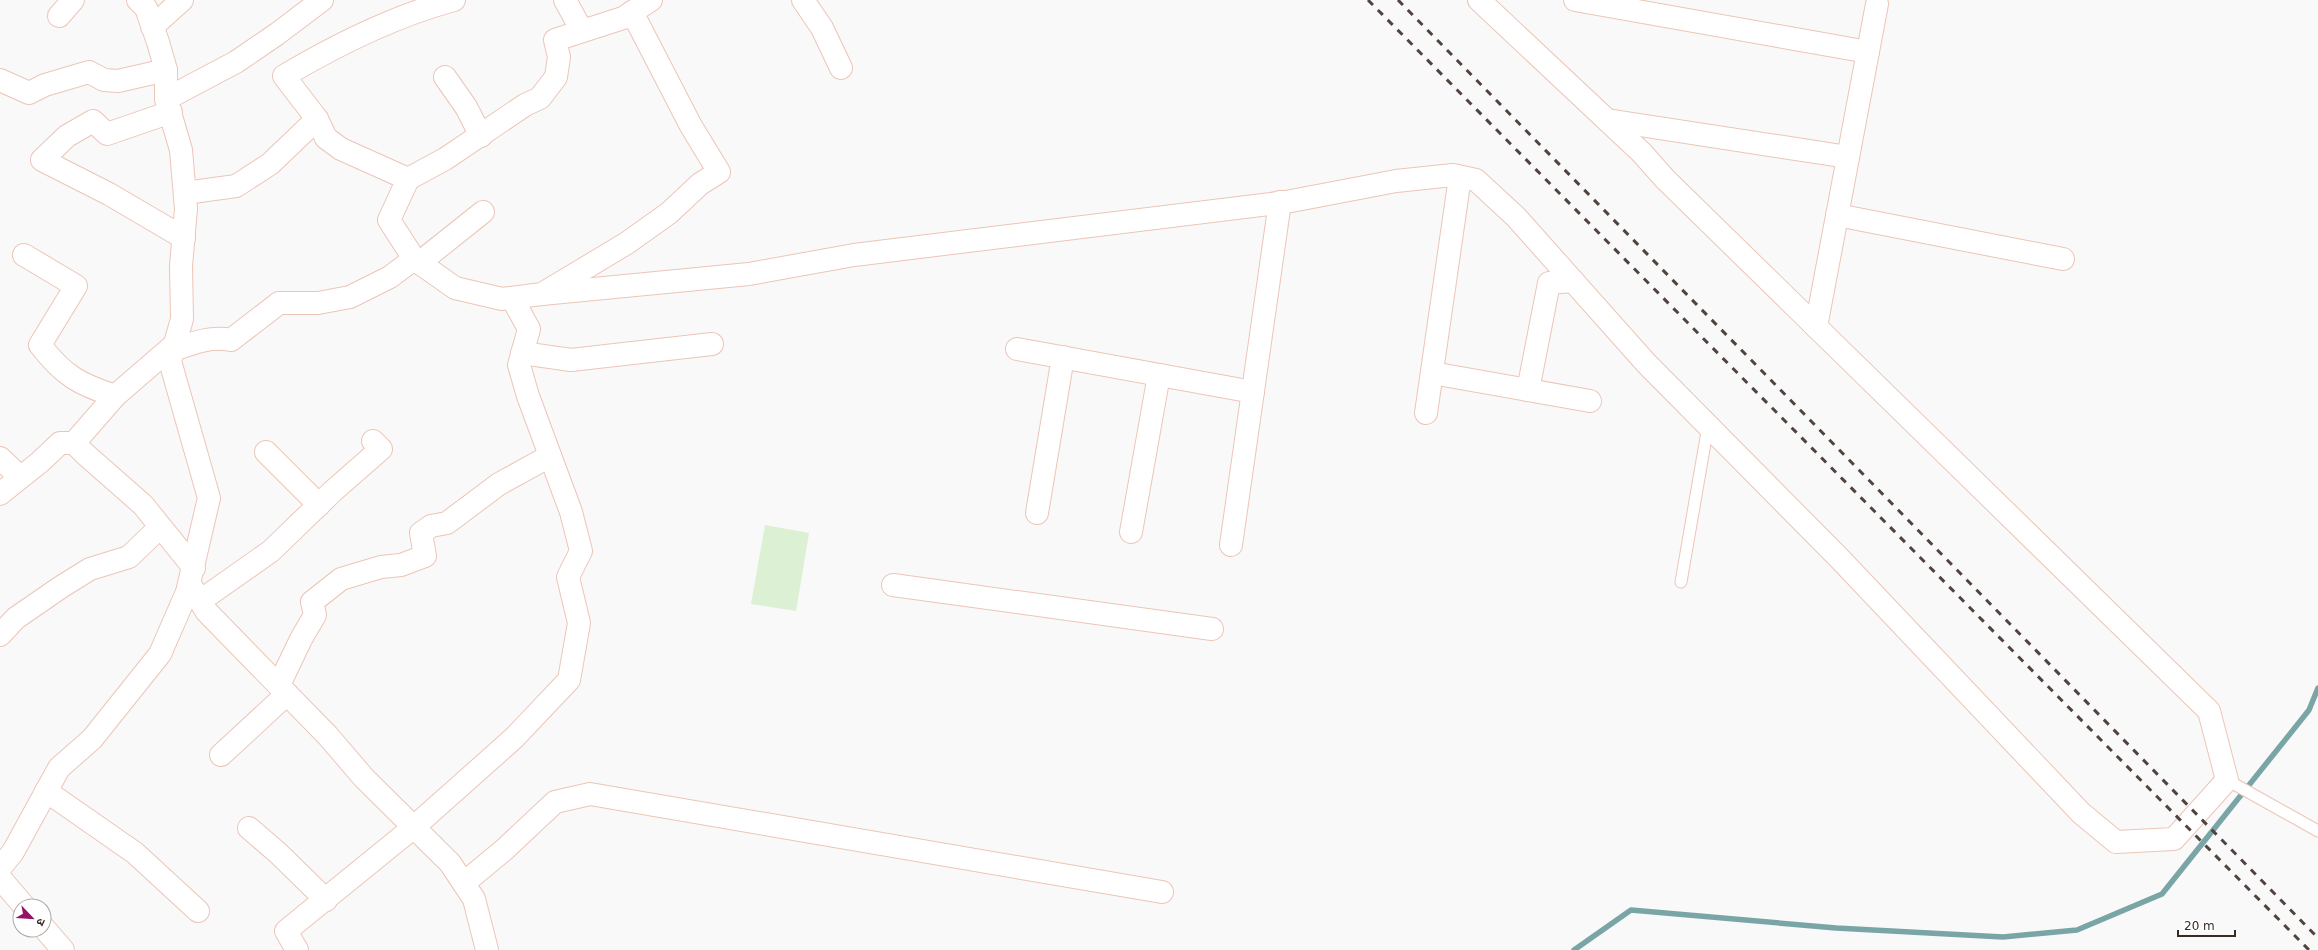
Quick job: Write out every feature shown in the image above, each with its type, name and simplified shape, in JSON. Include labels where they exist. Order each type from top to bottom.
[{"type":"street","points":[[58,16],[73,0]]},
{"type":"street","points":[[0,868],[13,852],[59,768],[92,739],[160,654],[194,584],[209,498],[170,361],[182,319],[181,266],[184,238],[185,193],[181,150],[169,106],[166,70],[146,8],[138,0]]},
{"type":"street","points":[[152,27],[182,0]]},
{"type":"street","points":[[184,238],[110,194],[42,160],[67,136],[93,121],[107,134],[169,106],[277,34],[322,0]]},
{"type":"street","points":[[408,179],[341,149],[326,138],[317,119],[284,76],[316,57],[395,19],[423,8],[454,0]]},
{"type":"street","points":[[565,0],[582,31]]},
{"type":"street","points":[[651,0],[623,18],[555,40],[559,57],[556,77],[540,98],[525,105],[445,159],[408,179],[389,220],[416,261],[455,288],[502,299],[749,274],[854,255],[1280,202],[1396,181],[1453,175],[1476,180],[1516,217],[1646,363],[1841,560],[2081,813],[2116,842],[2174,839],[2227,780],[2209,712],[1607,120],[1479,0]]},
{"type":"street","points":[[803,0],[822,28],[841,68]]},
{"type":"street","points":[[1575,0],[1868,52]]},
{"type":"street","points":[[1816,327],[1877,4]]},
{"type":"street","points":[[542,294],[627,243],[669,213],[700,184],[719,172],[691,126],[632,12]]},
{"type":"street","points":[[0,80],[28,93],[45,85],[89,72],[104,80],[118,81],[166,70]]},
{"type":"street","points":[[445,76],[466,107],[481,136]]},
{"type":"street","points":[[185,193],[236,186],[270,164],[317,119]]},
{"type":"street","points":[[1607,120],[1848,157]]},
{"type":"street","points":[[1426,413],[1460,177]]},
{"type":"street","points":[[1231,545],[1280,202]]},
{"type":"street","points":[[74,443],[115,396],[174,347],[217,337],[231,340],[279,303],[318,303],[350,297],[390,277],[416,261],[483,212]]},
{"type":"street","points":[[1837,215],[2063,259]]},
{"type":"street","points":[[24,256],[76,286],[40,345],[56,366],[64,372],[88,387],[115,396]]},
{"type":"street","points":[[1528,390],[1549,283],[1573,281]]},
{"type":"street","points":[[297,950],[286,931],[414,827],[514,738],[569,680],[579,623],[568,577],[581,551],[571,512],[519,365],[529,329],[512,298]]},
{"type":"street","points":[[522,353],[571,360],[712,344]]},
{"type":"street","points":[[1017,349],[1253,392]]},
{"type":"street","points":[[1037,513],[1063,357]]},
{"type":"street","points":[[1432,373],[1590,401]]},
{"type":"street","points":[[1131,532],[1159,375]]},
{"type":"street","points":[[194,584],[272,551],[319,505],[381,450],[373,441]]},
{"type":"street","points":[[0,494],[60,443],[74,443],[143,505],[179,548],[206,611],[328,736],[364,778],[450,863],[474,899],[487,950]]},
{"type":"street","points":[[266,452],[319,505]]},
{"type":"street","points":[[221,755],[283,690],[301,639],[315,615],[312,602],[341,579],[381,567],[401,565],[425,556],[421,533],[431,526],[447,523],[499,484],[550,456]]},
{"type":"street","points":[[0,458],[20,478]]},
{"type":"street","points":[[0,635],[16,618],[90,569],[129,557],[160,527]]},
{"type":"street","points":[[893,584],[1212,629]]},
{"type":"street","points":[[46,791],[135,853],[198,911]]},
{"type":"street","points":[[464,883],[555,802],[590,794],[1162,892]]},
{"type":"street","points":[[249,828],[278,853],[326,900]]},
{"type":"street","points":[[0,878],[17,898]]},
{"type":"street","points":[[52,937],[63,950]]},
{"type":"lane","points":[[1681,582],[1708,426]]},
{"type":"lane","points":[[2227,780],[2318,832]]},
{"type":"green space","points":[[765,525],[809,533],[796,611],[751,604]]},
{"type":"waterway","points":[[1574,950],[1631,910],[1836,928],[2003,937],[2077,930],[2162,894],[2309,710],[2318,688]]},
{"type":"railway","points":[[1368,0],[2309,950]]},
{"type":"railway","points":[[1398,0],[2318,938]]}]
